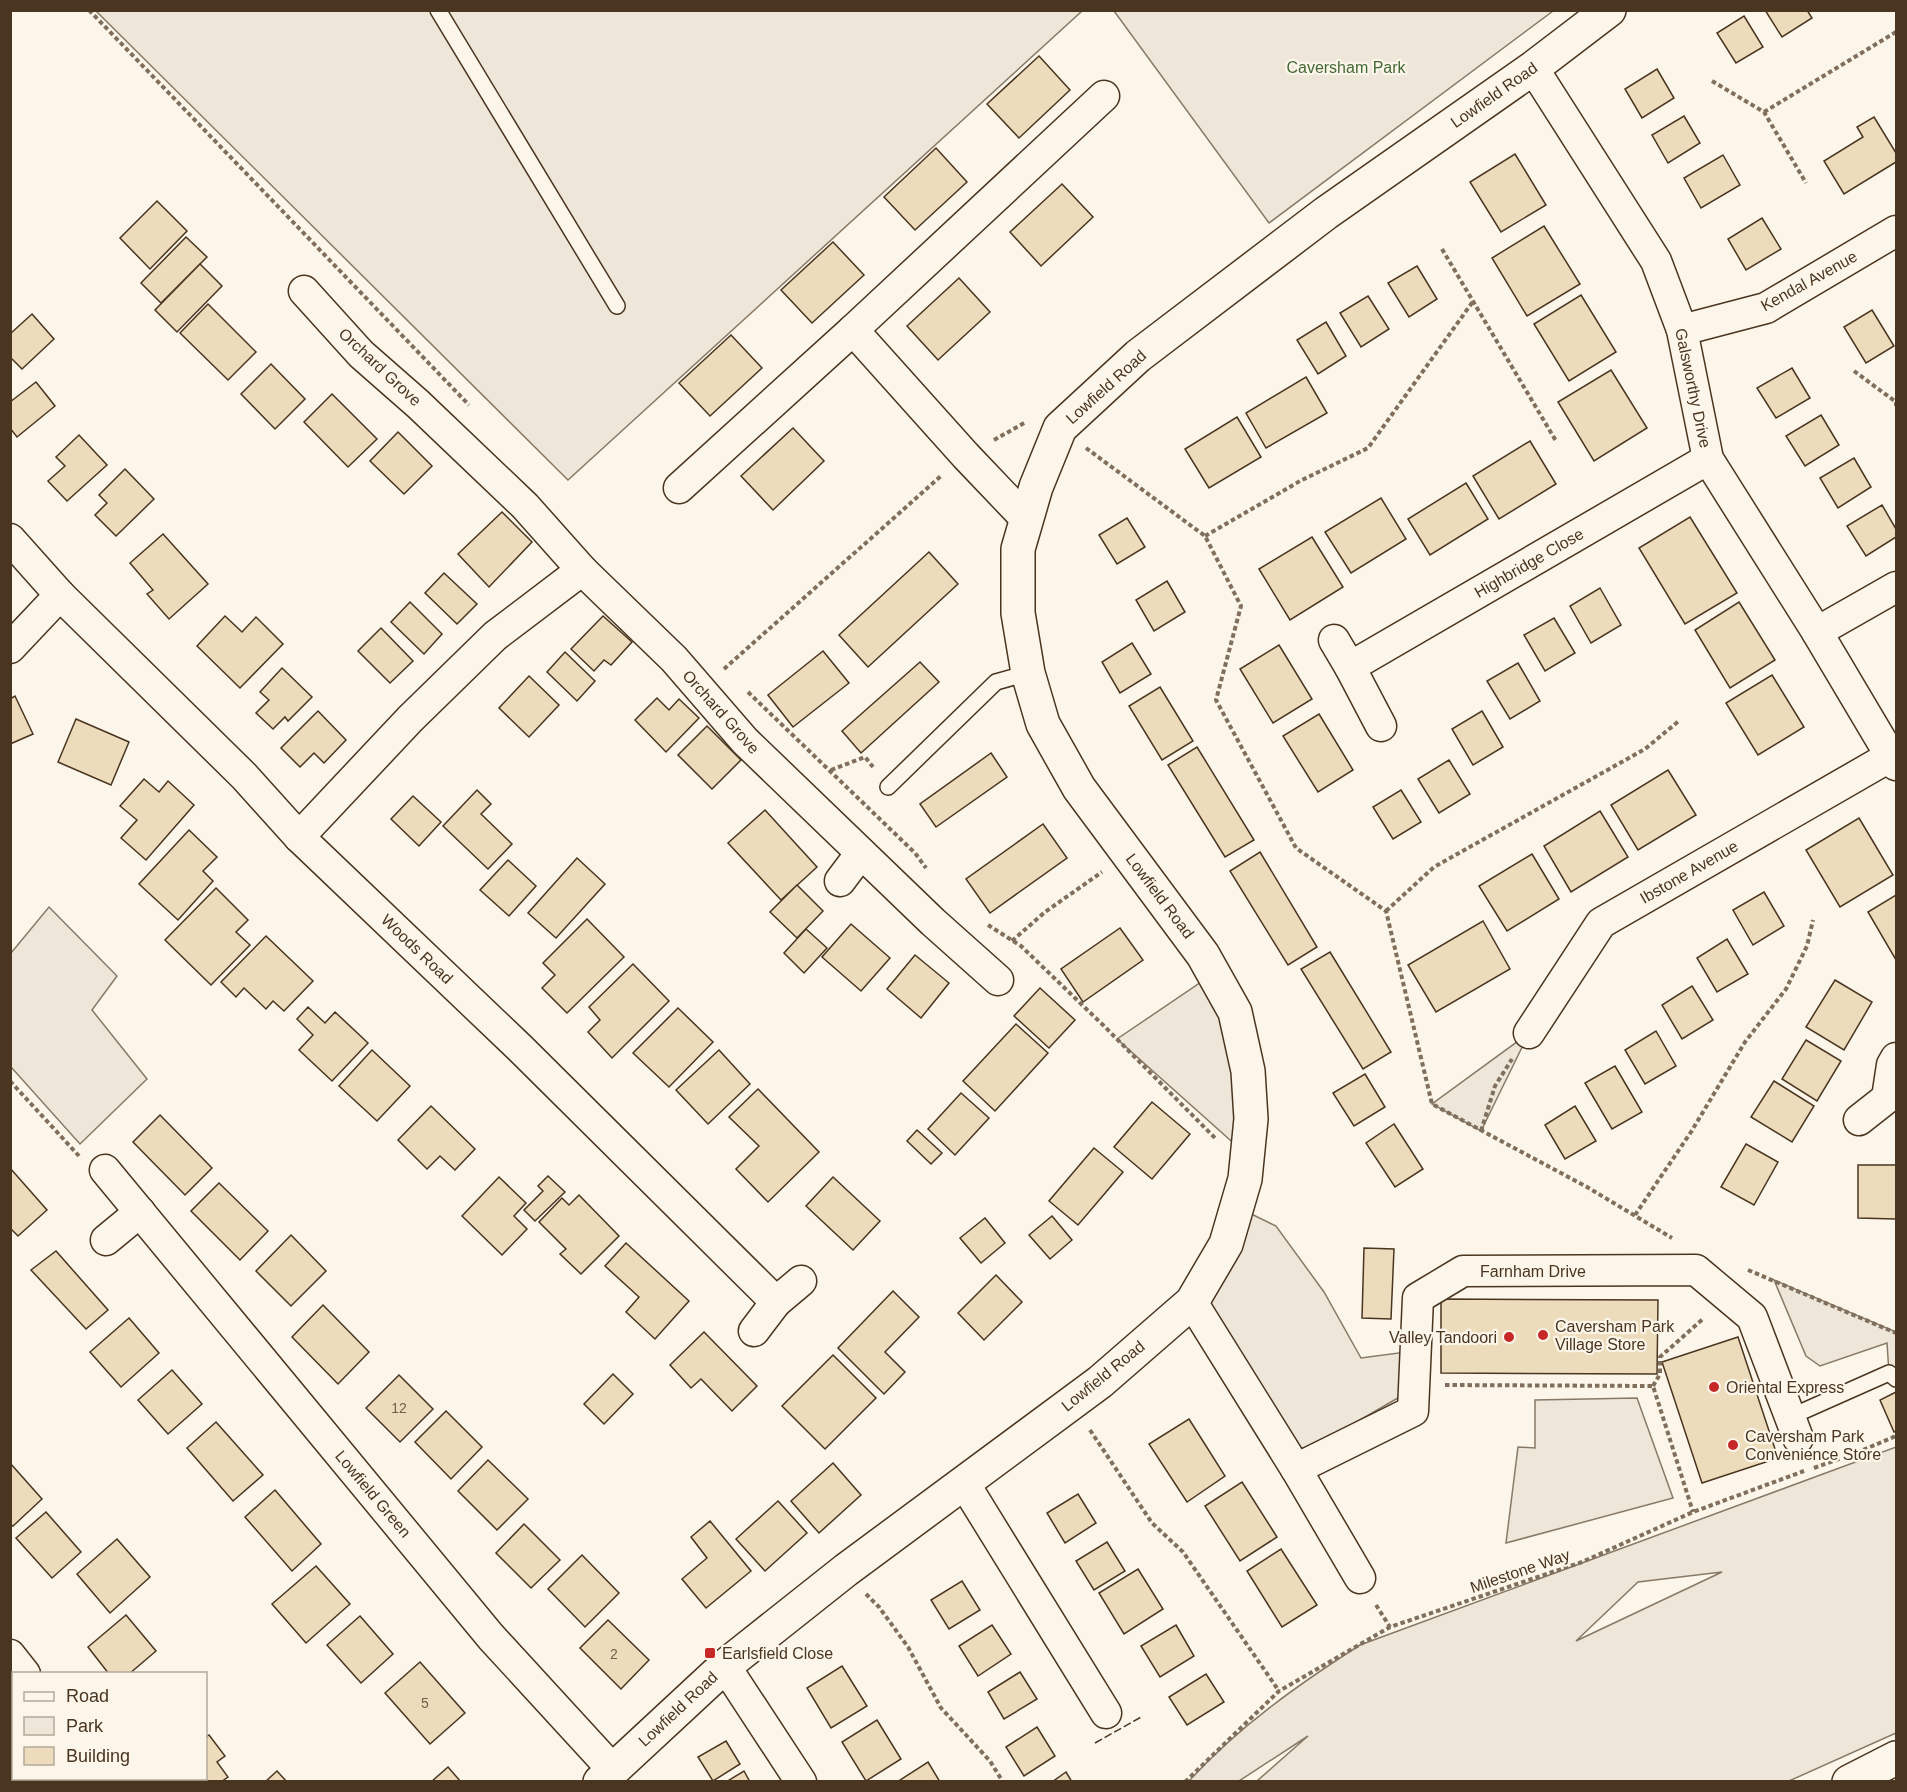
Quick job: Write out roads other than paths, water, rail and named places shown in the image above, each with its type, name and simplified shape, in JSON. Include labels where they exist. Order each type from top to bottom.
[{"type":"street","name":"Lowfield Road","points":[[606,1776],[725,1666],[846,1570],[1100,1382],[1192,1302],[1226,1244],[1245,1179],[1251,1119],[1248,1071],[1235,1012],[1203,955],[1079,788],[1043,723],[1028,673],[1018,613],[1018,549],[1036,487],[1060,428],[1138,356],[1326,213],[1533,68],[1609,10]]},
{"type":"street","name":"Galsworthy Drive","points":[[1533,68],[1656,261],[1682,330],[1708,459],[1817,632],[1894,761]]},
{"type":"street","points":[[679,488],[854,330],[1104,96]]},
{"type":"street","name":"Kendal Avenue","points":[[1682,330],[1766,308],[1896,231]]},
{"type":"street","name":"Orchard Grove","points":[[304,291],[362,354],[525,506],[582,570],[674,659],[745,741],[998,980]]},
{"type":"street","points":[[854,330],[966,456],[1027,520]]},
{"type":"street","name":"Highbridge Close","points":[[1350,667],[1708,459]]},
{"type":"street","name":"Woods Road","points":[[10,539],[60,595],[244,776],[299,837],[520,1048],[776,1302]]},
{"type":"street","points":[[299,837],[410,719],[495,636],[582,570]]},
{"type":"street","points":[[1817,632],[1896,587]]},
{"type":"street","points":[[10,648],[60,595]]},
{"type":"street","points":[[1334,640],[1381,726]]},
{"type":"street","name":"Ibstone Avenue","points":[[1529,1032],[1601,923],[1894,761]]},
{"type":"street","points":[[840,881],[861,853]]},
{"type":"street","points":[[1859,1120],[1887,1098],[1892,1065],[1896,1058]]},
{"type":"street","name":"Lowfield Green","points":[[105,1170],[606,1776]]},
{"type":"street","points":[[106,1240],[140,1212]]},
{"type":"street","name":"Farnham Drive","points":[[1296,1469],[1413,1411],[1418,1298],[1463,1271],[1696,1270],[1752,1317],[1794,1427]]},
{"type":"street","points":[[754,1331],[776,1302],[801,1281]]},
{"type":"street","points":[[1192,1302],[1296,1469],[1360,1578]]},
{"type":"street","points":[[964,1483],[1106,1713]]},
{"type":"street","points":[[10,1655],[23,1672]]},
{"type":"street","points":[[725,1666],[801,1782]]},
{"type":"street","points":[[1849,1782],[1896,1758]]},
{"type":"lane","points":[[438,10],[617,306]]},
{"type":"lane","points":[[888,787],[996,682],[1028,673]]},
{"type":"lane","points":[[1794,1427],[1889,1372],[1896,1378]]},
{"type":"place","name":"Caversham Park Village Store","points":[[1543,1335]]},
{"type":"place","name":"Valley Tandoori","points":[[1509,1337]]},
{"type":"place","name":"Oriental Express","points":[[1714,1387]]},
{"type":"place","name":"Caversham Park Convenience Store","points":[[1733,1445]]},
{"type":"place","name":"Earlsfield Close","points":[[710,1653]]},
{"type":"park label","name":"Caversham Park","points":[[1346,67]]}]
